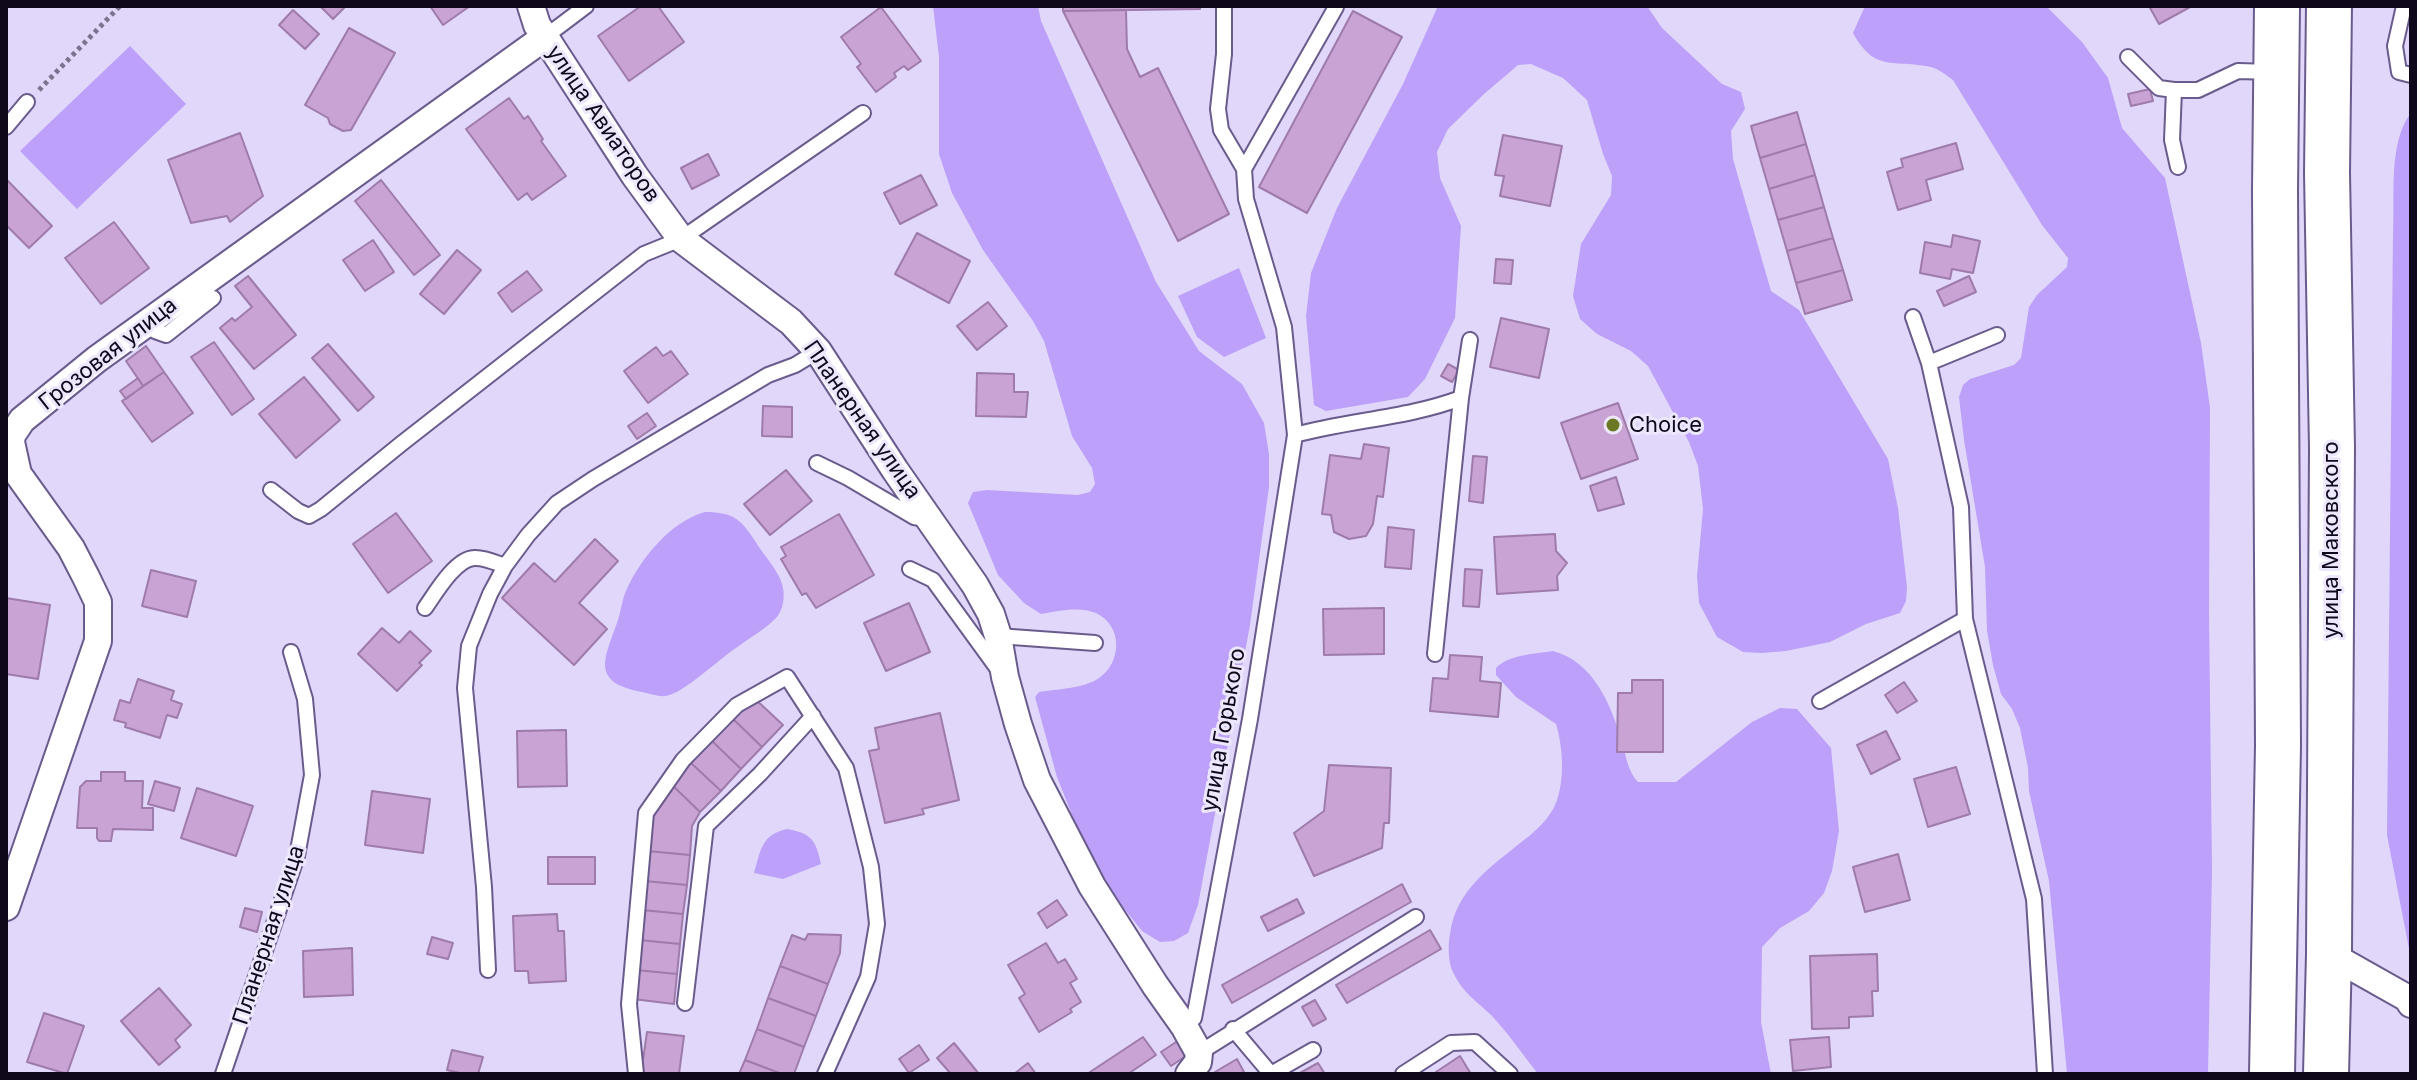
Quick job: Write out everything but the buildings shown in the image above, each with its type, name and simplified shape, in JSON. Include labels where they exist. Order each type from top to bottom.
[{"type":"highway","points":[[2272,1074],[2278,745],[2277,6]]},
{"type":"highway","name":"улица Маковского","points":[[2326,1074],[2332,448],[2327,173],[2329,6]]},
{"type":"street","name":"улица Авиаторов","points":[[531,6],[537,25],[635,176],[681,239]]},
{"type":"street","name":"Грозовая улица","points":[[6,907],[98,641],[98,602],[71,548],[18,474],[9,436],[22,420],[97,359],[545,37]]},
{"type":"street","name":"Планерная улица","points":[[681,239],[791,322],[818,351],[975,585],[991,614],[998,636],[1005,677],[1037,780],[1092,886],[1184,1026],[1194,1063]]},
{"type":"street","points":[[2329,954],[2407,998],[2411,1004]]},
{"type":"lane","name":"Грозовая улица","points":[[545,37],[586,6]]},
{"type":"lane","points":[[1224,6],[1224,54],[1218,109],[1221,130],[1244,169],[1336,7]]},
{"type":"lane","points":[[2404,6],[2395,46],[2399,72],[2411,75]]},
{"type":"lane","points":[[2128,57],[2159,88],[2174,90],[2198,90],[2238,71],[2276,72]]},
{"type":"lane","points":[[2174,90],[2172,140],[2178,167]]},
{"type":"lane","points":[[6,127],[27,102]]},
{"type":"lane","points":[[271,490],[309,516],[644,254],[681,239],[863,113]]},
{"type":"lane","name":"улица Горького","points":[[1184,1026],[1194,1018],[1250,719],[1295,435],[1284,327],[1246,199],[1244,169]]},
{"type":"lane","points":[[149,321],[155,331],[166,335],[213,298]]},
{"type":"lane","points":[[1913,317],[1929,363],[1961,507],[1965,619],[2034,899],[2045,1074]]},
{"type":"lane","points":[[1929,363],[1997,335]]},
{"type":"lane","points":[[1435,654],[1461,398],[1470,340]]},
{"type":"lane","points":[[488,970],[484,887],[465,688],[469,646],[490,594],[505,566],[557,503],[768,375],[795,365],[818,351]]},
{"type":"lane","points":[[1295,435],[1441,405],[1461,398]]},
{"type":"lane","points":[[817,463],[914,517],[929,519]]},
{"type":"lane","points":[[425,608],[454,568],[464,560],[475,557],[505,566]]},
{"type":"lane","points":[[910,569],[933,580],[1005,677]]},
{"type":"lane","points":[[1820,701],[1965,619]]},
{"type":"lane","points":[[998,636],[1095,643]]},
{"type":"lane","name":"Планерная улица","points":[[223,1074],[297,856],[312,775],[305,699],[291,652]]},
{"type":"lane","points":[[636,1074],[629,1004],[646,813],[683,760],[737,705],[787,677],[846,768],[871,867],[877,924],[868,977],[825,1074]]},
{"type":"lane","points":[[685,1003],[706,826],[760,774],[813,716]]},
{"type":"lane","points":[[1194,1063],[1233,1029],[1416,917]]},
{"type":"lane","points":[[1233,1029],[1271,1074],[1313,1050]]},
{"type":"lane","points":[[1403,1074],[1451,1043],[1464,1042],[1475,1042],[1510,1074]]},
{"type":"path","points":[[27,102],[120,6]]},
{"type":"shaded area","points":[[933,6],[1038,6],[1041,21],[1156,282],[1199,351],[1242,384],[1264,423],[1269,454],[1269,487],[1250,625],[1198,905],[1188,933],[1174,941],[1160,942],[1142,931],[1102,881],[1057,777],[1035,697],[1039,692],[1085,684],[1107,671],[1116,644],[1111,626],[1105,619],[1089,611],[1041,614],[1024,603],[998,575],[968,503],[973,492],[1078,495],[1090,492],[1095,484],[1092,468],[1072,436],[1044,341],[983,250],[952,193],[939,154],[939,57]]},
{"type":"shaded area","points":[[1438,6],[1647,6],[1662,28],[1722,84],[1741,92],[1745,109],[1731,131],[1733,159],[1771,291],[1799,310],[1888,459],[1898,508],[1907,587],[1906,601],[1900,613],[1866,624],[1830,642],[1786,651],[1743,652],[1717,637],[1699,603],[1697,576],[1703,509],[1698,466],[1689,442],[1648,366],[1631,351],[1597,334],[1580,319],[1573,296],[1581,244],[1611,195],[1612,176],[1587,100],[1563,78],[1531,64],[1518,65],[1484,94],[1448,129],[1437,152],[1440,178],[1461,226],[1455,318],[1425,379],[1408,397],[1326,411],[1314,405],[1306,316],[1311,273],[1337,208],[1403,84]]},
{"type":"shaded area","points":[[1865,6],[2046,6],[2082,42],[2108,78],[2122,128],[2165,178],[2201,343],[2210,408],[2212,871],[2208,1074],[2067,1074],[2049,881],[2029,791],[2020,728],[2001,694],[1993,665],[1987,631],[1985,567],[1959,397],[1963,385],[1970,379],[2014,365],[2021,358],[2029,307],[2037,295],[2067,267],[2068,258],[2042,225],[1953,80],[1931,67],[1877,59],[1861,46],[1853,33]]},
{"type":"shaded area","points":[[130,46],[186,104],[77,209],[20,151]]},
{"type":"shaded area","points":[[2411,113],[2411,959],[2387,835],[2394,187],[2399,139]]},
{"type":"shaded area","points":[[1239,268],[1266,338],[1224,357],[1197,337],[1178,296]]},
{"type":"shaded area","points":[[705,512],[730,516],[747,529],[783,586],[781,610],[766,627],[673,694],[660,696],[625,688],[614,682],[605,666],[626,591],[639,566],[658,543],[680,524]]},
{"type":"shaded area","points":[[1553,651],[1580,665],[1599,687],[1612,714],[1630,769],[1638,782],[1676,782],[1752,722],[1780,708],[1797,709],[1831,748],[1839,831],[1832,871],[1824,893],[1809,911],[1780,928],[1762,947],[1761,1022],[1771,1074],[1538,1074],[1498,1023],[1456,978],[1450,962],[1449,942],[1460,904],[1477,880],[1546,819],[1556,803],[1561,784],[1561,753],[1556,724],[1516,697],[1496,675],[1496,668],[1515,657]]},
{"type":"shaded area","points":[[787,829],[811,839],[821,864],[783,879],[754,873],[767,839]]},
{"type":"place","name":"Choice","points":[[1613,425]]}]
